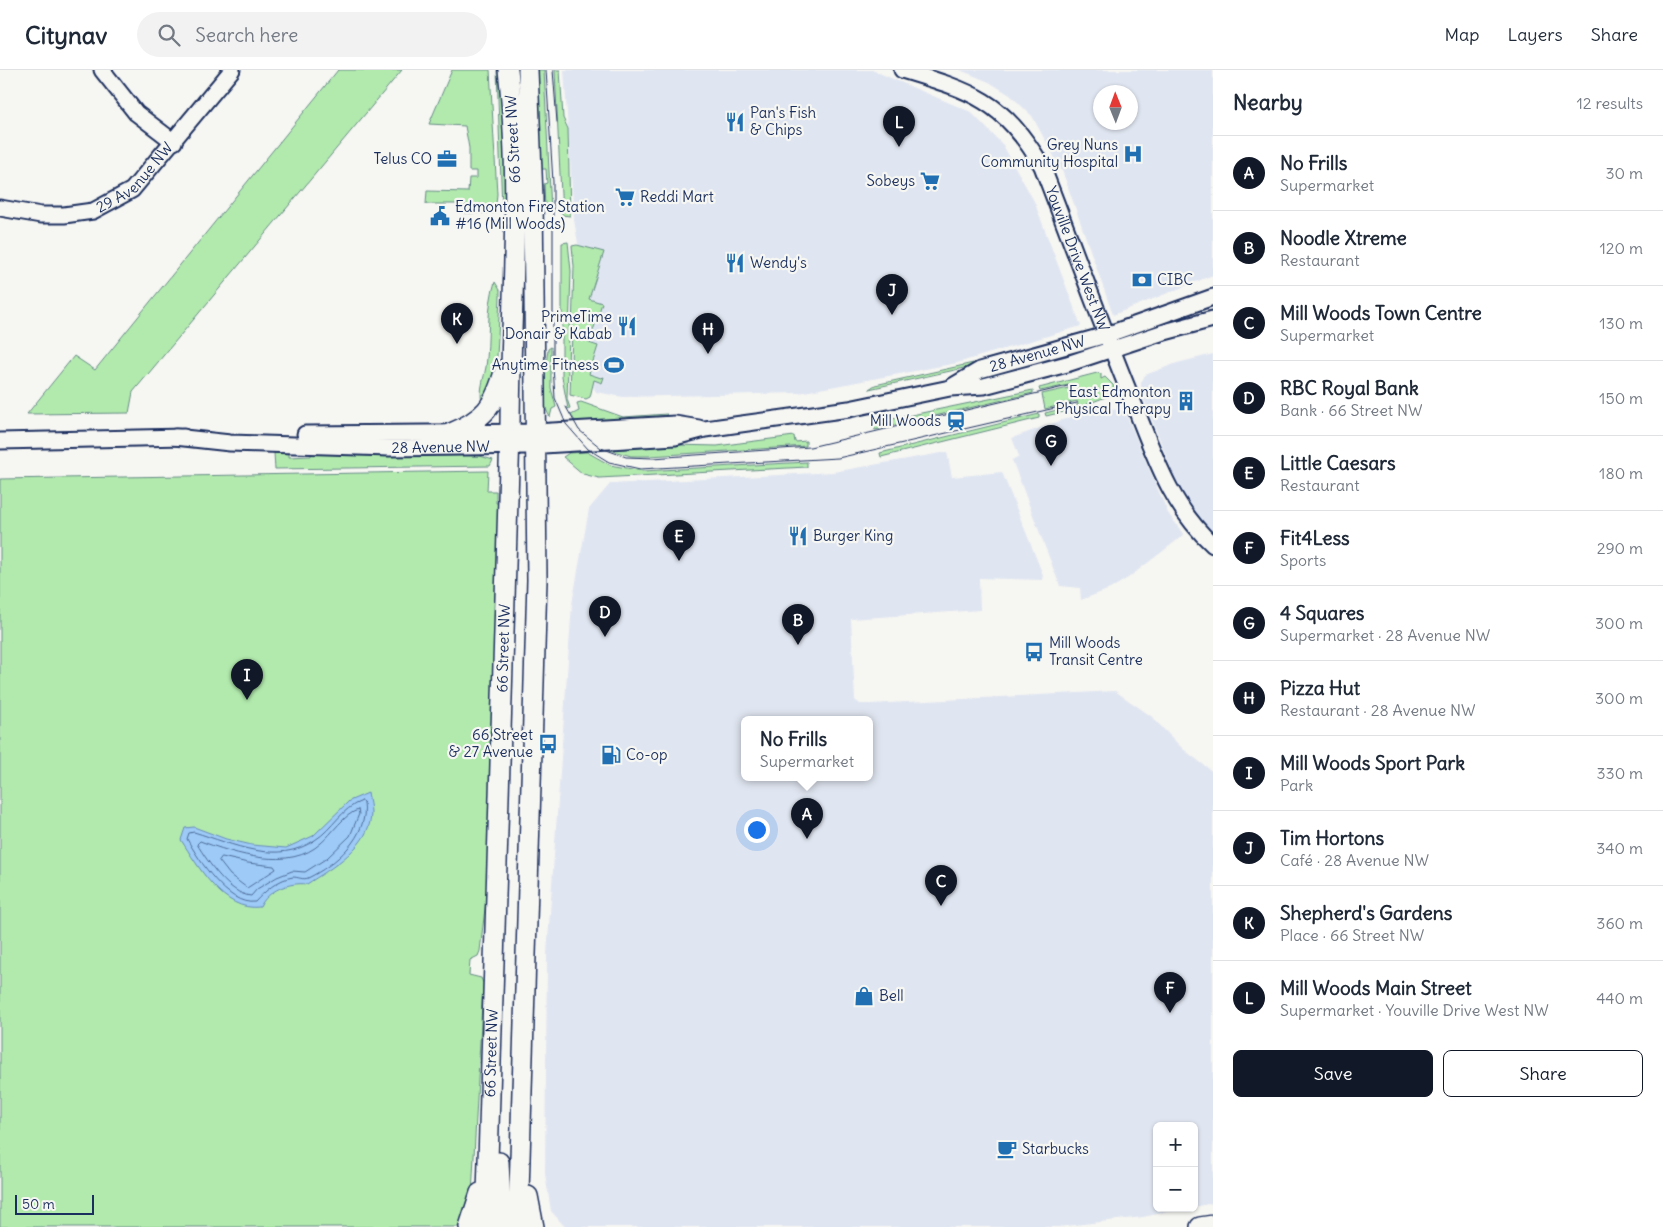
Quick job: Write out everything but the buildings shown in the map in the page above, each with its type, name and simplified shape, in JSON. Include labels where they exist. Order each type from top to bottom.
[{"type":"main road","name":"66 Street NW","points":[[508,70],[516,197],[514,290],[510,352],[524,439]]},
{"type":"main road","name":"66 Street NW","points":[[486,1227],[489,1110],[524,439],[532,189],[528,70]]},
{"type":"main road","points":[[514,290],[521,308],[527,535],[535,675],[518,1227]]},
{"type":"main road","points":[[449,434],[482,417],[488,410],[496,398],[510,352]]},
{"type":"main road","points":[[489,1110],[499,1135],[502,1227]]},
{"type":"main road","points":[[521,1150],[534,1227]]},
{"type":"main road","points":[[470,1227],[487,1173]]},
{"type":"main road","points":[[1200,1227],[1213,1225]]},
{"type":"street","points":[[102,70],[136,113],[174,142]]},
{"type":"street","name":"29 Avenue NW","points":[[0,208],[49,215],[64,215],[93,211],[132,190],[174,142],[232,70]]},
{"type":"street","name":"Youville Drive West NW","points":[[902,70],[952,86],[984,101],[1000,111],[1023,135],[1042,166],[1109,342],[1174,498],[1185,516],[1213,545]]},
{"type":"street","name":"28 Avenue NW","points":[[1109,342],[1213,297]]},
{"type":"street","name":"28 Avenue NW","points":[[175,437],[230,443],[389,448],[524,439],[674,437],[705,428],[849,409],[950,388],[980,370],[1213,319]]},
{"type":"street","name":"28 Avenue NW","points":[[0,440],[175,437],[224,434],[449,434],[524,439]]},
{"type":"shaded area","points":[[564,70],[872,70],[971,112],[1003,145],[1034,201],[1081,326],[957,363],[799,393],[623,397],[596,392],[585,371],[582,267],[574,220]]},
{"type":"shaded area","name":"Grey Nuns Community Hospital","points":[[960,70],[1213,70],[1213,275],[1113,315],[1063,173],[1032,116],[1010,95],[989,82]]},
{"type":"shaded area","points":[[1213,354],[1213,533],[1205,526],[1181,494],[1141,392],[1141,383],[1145,375],[1177,363]]},
{"type":"shaded area","points":[[1104,405],[1126,414],[1168,513],[1184,535],[1128,578],[1110,589],[1081,600],[1080,588],[1060,586],[1012,460],[1019,456],[1012,438]]},
{"type":"shaded area","points":[[947,452],[952,477],[1002,472],[1043,575],[1042,580],[979,578],[980,610],[851,619],[855,700],[860,704],[870,704],[1115,691],[1151,716],[1183,749],[1213,772],[1213,1203],[1198,1206],[1198,1122],[1153,1122],[1153,1212],[1167,1212],[1143,1217],[1058,1227],[565,1227],[551,1211],[545,1174],[547,954],[572,604],[589,509],[610,484],[833,472]]},
{"type":"green space","points":[[338,70],[402,70],[133,392],[129,413],[27,414],[74,356],[95,370]]},
{"type":"green space","points":[[452,70],[490,70],[497,194],[495,213],[465,213],[465,204],[426,204],[427,191],[468,192],[469,178],[477,178],[477,171],[469,171],[469,148],[465,126],[429,124]]},
{"type":"green space","points":[[497,70],[500,70],[506,192],[505,204],[502,209]]},
{"type":"green space","points":[[536,70],[544,70],[551,211],[545,208],[544,184],[547,183],[546,169],[542,169]]},
{"type":"green space","points":[[555,70],[560,70],[563,118],[568,129],[570,216],[562,215]]},
{"type":"green space","points":[[568,242],[571,271],[567,399],[570,408],[568,409],[562,377],[562,243]]},
{"type":"green space","points":[[577,245],[604,252],[589,299],[602,303],[589,343],[598,346],[589,374],[601,378],[604,377],[602,383],[594,380],[590,397],[586,399],[570,395],[574,266],[572,246]]},
{"type":"green space","points":[[495,282],[500,290],[496,376],[482,402],[481,389],[486,367],[490,303]]},
{"type":"green space","points":[[551,347],[551,388],[556,407],[552,409],[550,417],[544,402],[544,393],[548,349]]},
{"type":"green space","points":[[1009,355],[982,364],[869,389],[875,385]]},
{"type":"green space","points":[[1097,373],[1101,374],[1101,379],[1105,377],[1113,385],[1116,393],[1072,410],[1046,416],[1045,413],[1078,405],[1077,401],[1045,409],[1042,394],[1073,387],[1073,384],[1040,391],[1039,388]]},
{"type":"green space","points":[[1033,390],[1033,393],[875,430],[873,423]]},
{"type":"green space","points":[[581,402],[623,417],[667,414],[665,416],[576,422],[571,415],[579,411],[577,403]]},
{"type":"green space","points":[[1039,414],[1039,418],[881,457],[880,453]]},
{"type":"green space","points":[[794,436],[795,442],[806,441],[806,446],[650,456],[631,456],[610,450],[675,445],[717,446]]},
{"type":"green space","points":[[312,450],[480,456],[493,460],[490,466],[275,469],[274,453],[289,453],[289,457],[311,456]]},
{"type":"green space","points":[[587,452],[610,465],[643,471],[807,462],[807,467],[599,478],[583,474],[563,457],[569,453]]},
{"type":"green space","points":[[488,471],[487,491],[496,491],[496,503],[500,503],[487,891],[480,951],[478,956],[470,960],[469,975],[481,978],[483,983],[472,1195],[460,1227],[0,1227],[0,479]]},
{"type":"water","points":[[368,793],[371,813],[369,825],[357,846],[337,864],[307,884],[293,884],[280,888],[268,896],[260,907],[247,907],[223,895],[204,874],[181,840],[185,828],[194,827],[226,839],[252,845],[286,848],[313,836],[349,801]]},
{"type":"tram line","points":[[546,70],[553,182],[553,366],[555,398],[566,424],[588,449],[609,462],[640,469],[838,458],[1077,403]]},
{"type":"tram line","points":[[553,70],[557,122]]},
{"type":"tram line","points":[[566,407],[579,430],[601,448],[626,457],[653,458],[810,447],[1072,385]]},
{"type":"place","name":"Pan's Fish & Chips","points":[[735,122]]},
{"type":"place","name":"Mill Woods Main Street","points":[[899,147]]},
{"type":"place","name":"Grey Nuns Community Hospital","points":[[1133,154]]},
{"type":"place","name":"Telus CO","points":[[447,159]]},
{"type":"place","name":"Sobeys","points":[[930,181]]},
{"type":"place","name":"Reddi Mart","points":[[625,197]]},
{"type":"place","name":"Edmonton Fire Station #16 (Mill Woods)","points":[[440,216]]},
{"type":"place","name":"Wendy's","points":[[735,263]]},
{"type":"place","name":"CIBC","points":[[1142,280]]},
{"type":"place","name":"Tim Hortons","points":[[892,315]]},
{"type":"place","name":"PrimeTime Donair & Kabab","points":[[627,326]]},
{"type":"place","name":"Shepherd's Gardens","points":[[457,344]]},
{"type":"place","name":"Pizza Hut","points":[[708,354]]},
{"type":"place","name":"Anytime Fitness","points":[[614,365]]},
{"type":"place","name":"East Edmonton Physical Therapy","points":[[1186,401]]},
{"type":"place","name":"Mill Woods","points":[[956,421]]},
{"type":"place","name":"4 Squares","points":[[1051,466]]},
{"type":"place","name":"Burger King","points":[[798,536]]},
{"type":"place","name":"Little Caesars","points":[[679,561]]},
{"type":"place","name":"RBC Royal Bank","points":[[605,637]]},
{"type":"place","name":"Noodle Xtreme","points":[[798,645]]},
{"type":"place","name":"Mill Woods Transit Centre","points":[[1034,652]]},
{"type":"place","name":"Mill Woods Sport Park","points":[[247,700]]},
{"type":"place","name":"66 Street & 27 Avenue","points":[[548,744]]},
{"type":"place","name":"Co-op","points":[[611,755]]},
{"type":"place","name":"No Frills","points":[[807,839]]},
{"type":"place","name":"Mill Woods Town Centre","points":[[941,906]]},
{"type":"place","name":"Bell","points":[[864,996]]},
{"type":"place","name":"Fit4Less","points":[[1170,1013]]},
{"type":"place","name":"Starbucks","points":[[1007,1149]]}]
